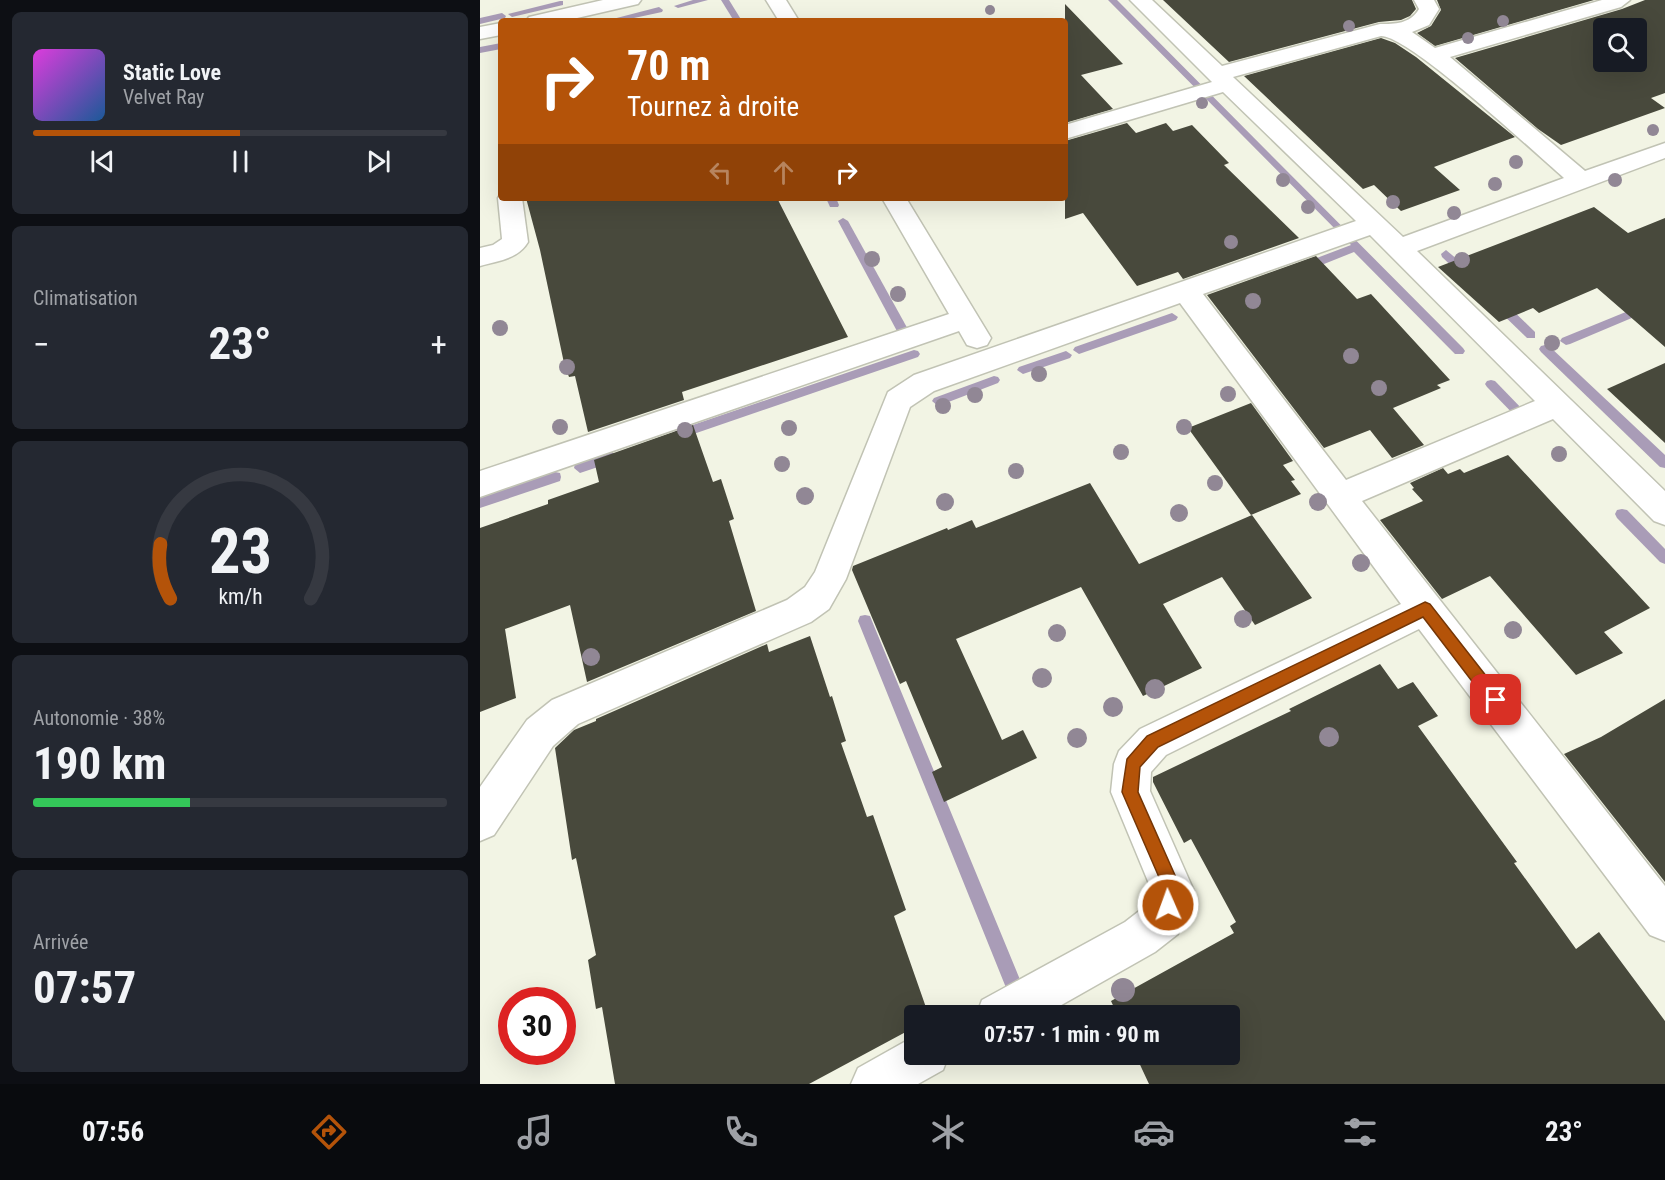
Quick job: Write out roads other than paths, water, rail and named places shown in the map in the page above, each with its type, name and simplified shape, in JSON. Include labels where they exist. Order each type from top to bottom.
[{"type":"street","points":[[550,18],[631,0]]},
{"type":"street","points":[[777,0],[787,18]]},
{"type":"street","points":[[1140,0],[1399,248],[1665,512]]},
{"type":"street","points":[[1068,131],[1380,30],[1397,31],[1422,21],[1430,9],[1424,0]]},
{"type":"street","points":[[1434,55],[1620,0]]},
{"type":"street","points":[[480,33],[498,30]]},
{"type":"street","points":[[1397,31],[1427,53],[1434,55],[1582,181]]},
{"type":"street","points":[[1399,248],[1665,150]]},
{"type":"street","points":[[480,257],[502,251],[515,242],[510,201]]},
{"type":"street","points":[[896,201],[990,360]]},
{"type":"street","points":[[480,821],[540,733],[565,712],[799,611],[817,598],[829,579],[898,400],[924,383],[1374,224]]},
{"type":"street","points":[[1186,291],[1425,609],[1665,920]]},
{"type":"street","points":[[480,484],[965,319]]},
{"type":"street","points":[[1340,496],[1556,405]]},
{"type":"street","points":[[1018,1005],[1140,937],[1163,919],[1173,891],[1130,792],[1133,764],[1153,742],[1425,609]]},
{"type":"street","points":[[874,1084],[908,1065]]},
{"type":"waterway","points":[[678,6],[704,0]]},
{"type":"waterway","points":[[725,0],[736,18]]},
{"type":"waterway","points":[[1112,0],[1353,242]]},
{"type":"waterway","points":[[512,14],[560,3]]},
{"type":"waterway","points":[[623,18],[659,10]]},
{"type":"waterway","points":[[480,21],[502,16]]},
{"type":"waterway","points":[[480,50],[498,47]]},
{"type":"waterway","points":[[832,201],[834,205]]},
{"type":"waterway","points":[[843,221],[904,333]]},
{"type":"waterway","points":[[1305,267],[1356,247],[1459,351]]},
{"type":"waterway","points":[[1446,254],[1466,273]]},
{"type":"waterway","points":[[1566,341],[1665,300]]},
{"type":"waterway","points":[[1500,305],[1531,335]]},
{"type":"waterway","points":[[1079,350],[1172,317]]},
{"type":"waterway","points":[[1545,349],[1665,463]]},
{"type":"waterway","points":[[679,434],[914,354]]},
{"type":"waterway","points":[[1023,370],[1066,355]]},
{"type":"waterway","points":[[938,401],[994,380]]},
{"type":"waterway","points":[[1491,384],[1526,420]]},
{"type":"waterway","points":[[580,468],[612,457]]},
{"type":"waterway","points":[[480,503],[555,477]]},
{"type":"waterway","points":[[1622,514],[1665,558]]},
{"type":"waterway","points":[[865,621],[1019,999]]}]
